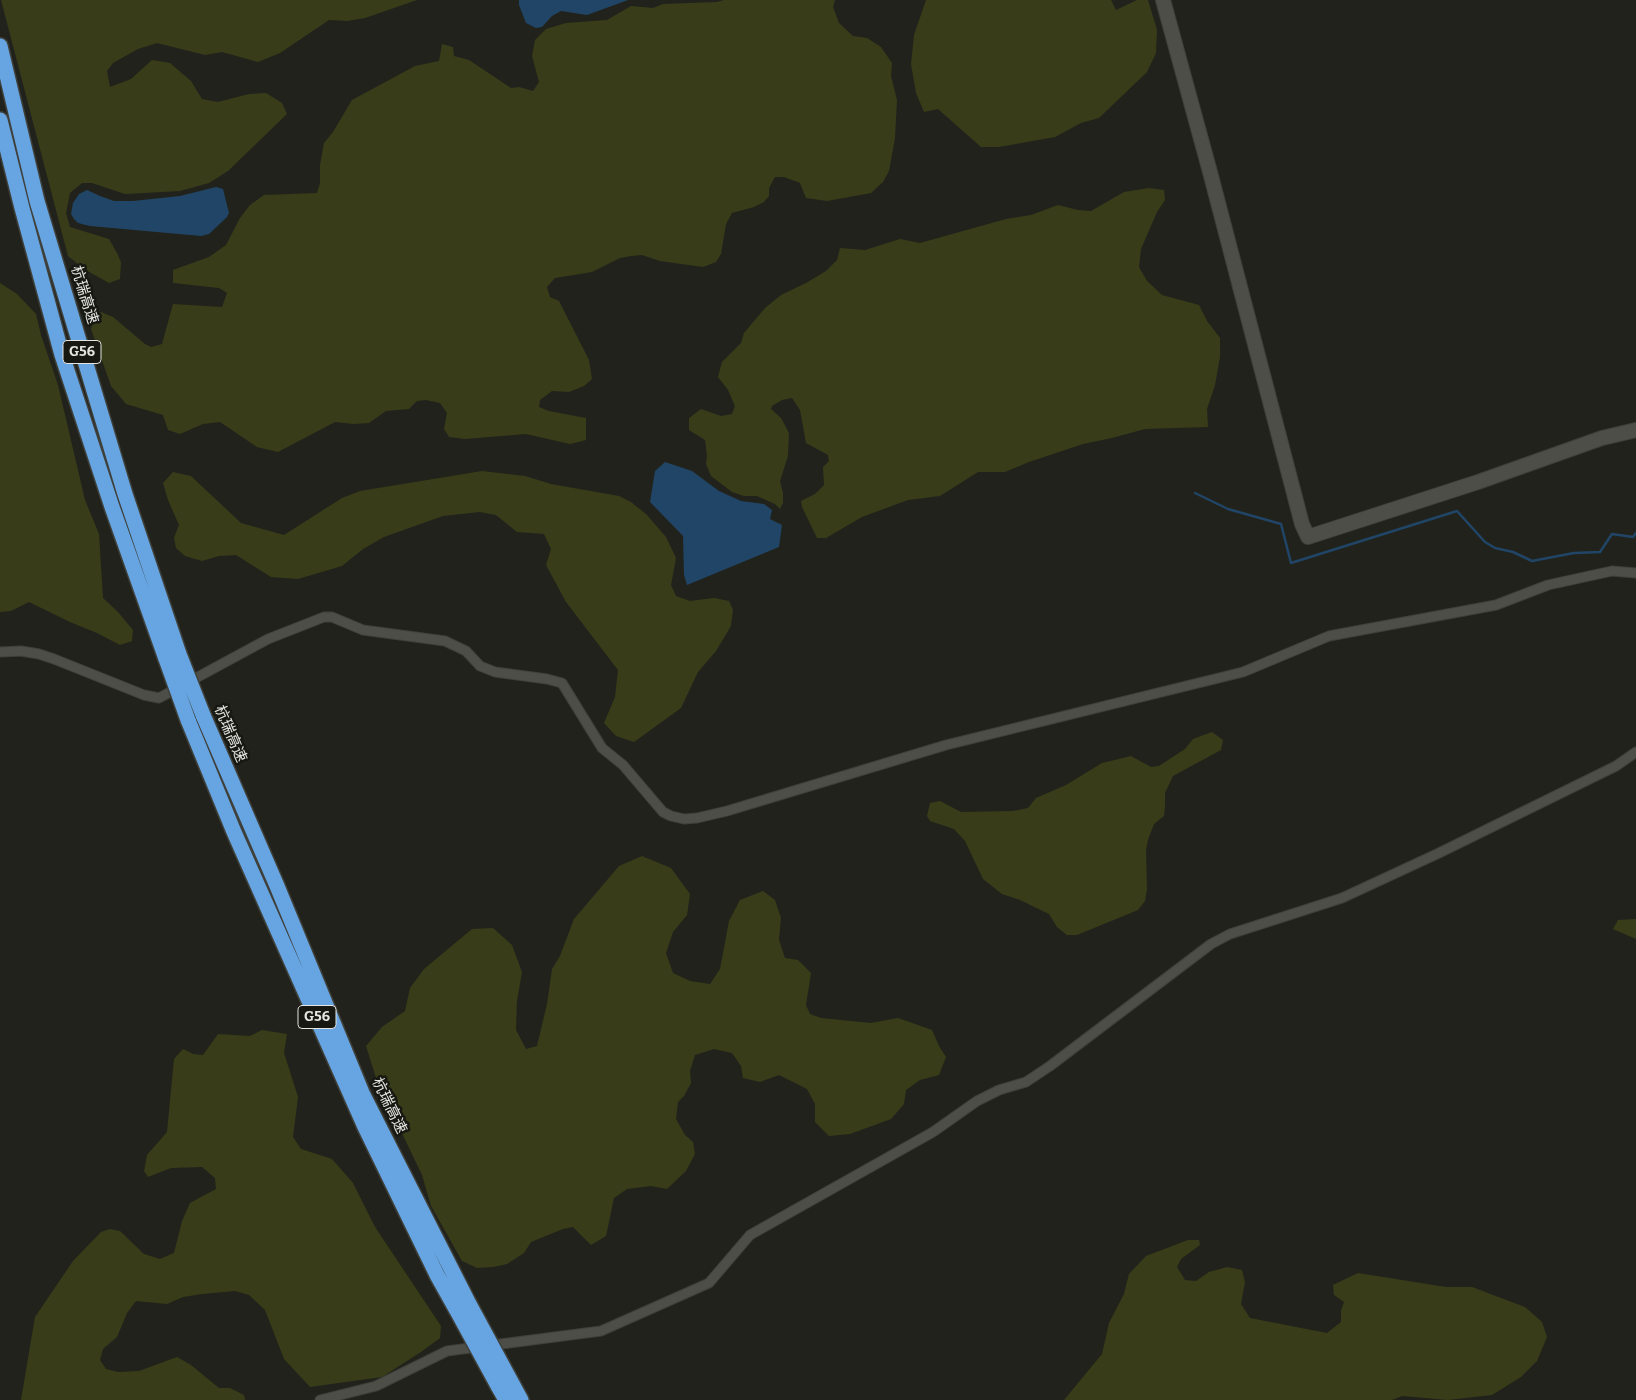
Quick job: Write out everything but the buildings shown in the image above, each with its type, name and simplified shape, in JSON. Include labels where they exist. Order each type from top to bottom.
[{"type":"highway","name":"杭瑞高速","points":[[0,46],[37,201],[125,494],[172,656],[188,720],[234,832],[365,1127],[438,1275],[462,1305]]},
{"type":"highway","name":"杭瑞高速","points":[[0,120],[62,355],[112,507],[172,656],[203,715],[277,886],[363,1095],[462,1305],[503,1381],[521,1400]]},
{"type":"highway","name":"杭瑞高速","points":[[503,1381],[506,1400]]},
{"type":"street","points":[[1163,0],[1302,524],[1308,537],[1478,482],[1602,438],[1636,430]]},
{"type":"street","points":[[0,652],[21,651],[39,654],[144,695],[159,698],[268,639],[324,617],[332,617],[363,630],[445,641],[466,651],[480,666],[495,672],[547,679],[562,684],[602,748],[622,765],[658,806],[671,816],[684,819],[727,811],[946,744],[1244,672],[1329,636],[1496,605],[1548,585],[1612,571],[1632,571],[1636,573]]},
{"type":"street","points":[[320,1400],[376,1386],[447,1351],[601,1332],[709,1283],[750,1235],[932,1132],[977,1102],[999,1090],[1026,1082],[1211,944],[1230,934],[1342,898],[1590,779],[1616,766],[1636,752]]},
{"type":"green space","points":[[1,0],[417,0],[365,18],[347,21],[329,20],[280,53],[258,62],[222,52],[205,55],[157,43],[138,49],[113,63],[107,71],[110,87],[131,79],[152,60],[170,63],[191,81],[202,99],[218,102],[249,94],[266,93],[282,103],[287,114],[228,171],[209,183],[180,191],[125,194],[92,183],[82,183],[70,193],[66,213],[70,227],[109,239],[121,262],[120,279],[109,283],[84,269],[68,256]]},
{"type":"green space","points":[[724,0],[835,0],[833,7],[839,23],[853,36],[867,38],[881,47],[892,63],[891,76],[897,100],[895,138],[889,171],[883,182],[871,193],[827,201],[806,198],[800,183],[784,177],[775,177],[769,188],[769,196],[764,202],[732,213],[726,224],[721,254],[716,262],[703,267],[660,261],[642,255],[620,258],[592,272],[555,278],[547,287],[550,297],[559,301],[589,360],[592,379],[584,386],[569,392],[552,391],[540,400],[539,407],[549,411],[586,418],[586,440],[570,444],[526,434],[465,439],[449,437],[444,429],[447,413],[440,403],[426,400],[417,401],[409,409],[386,411],[369,423],[335,422],[278,452],[257,447],[220,422],[203,424],[180,434],[168,430],[163,415],[126,404],[111,386],[91,329],[94,318],[101,312],[113,317],[151,347],[162,344],[173,304],[222,307],[227,293],[219,288],[173,283],[173,270],[209,257],[226,245],[240,218],[250,205],[264,195],[317,193],[320,183],[320,165],[324,143],[333,132],[352,100],[415,66],[439,61],[442,44],[453,47],[454,56],[469,60],[511,88],[519,87],[533,91],[539,82],[532,56],[535,40],[546,29],[566,23],[607,20],[631,6],[653,8],[663,4],[717,2]]},
{"type":"green space","points":[[926,0],[1111,0],[1116,10],[1137,0],[1148,0],[1157,30],[1156,53],[1147,72],[1099,118],[1081,123],[1055,137],[999,147],[981,147],[938,109],[924,112],[916,93],[911,64],[914,35]]},
{"type":"green space","points":[[1149,188],[1164,190],[1165,200],[1157,212],[1141,249],[1139,267],[1147,281],[1162,295],[1199,305],[1207,321],[1220,338],[1220,357],[1215,385],[1207,409],[1208,427],[1145,429],[1083,444],[1005,472],[978,472],[940,496],[908,500],[862,517],[826,538],[817,538],[801,501],[815,494],[824,485],[823,467],[829,461],[828,455],[806,443],[800,410],[792,398],[782,400],[772,406],[771,409],[781,418],[789,433],[788,456],[780,481],[783,503],[780,509],[775,504],[757,496],[744,496],[732,492],[711,476],[706,464],[705,440],[689,430],[689,418],[701,409],[721,416],[732,414],[735,406],[728,390],[718,377],[722,362],[741,343],[744,333],[765,308],[781,295],[826,271],[837,260],[840,248],[865,250],[900,239],[920,243],[1006,219],[1031,215],[1058,205],[1091,211],[1124,192]]},
{"type":"green space","points":[[0,283],[17,294],[36,314],[58,385],[85,500],[99,534],[103,598],[133,630],[132,641],[120,645],[29,602],[11,611],[0,612]]},
{"type":"green space","points":[[482,471],[525,476],[551,484],[619,496],[631,502],[647,515],[666,537],[676,558],[671,585],[676,596],[690,601],[714,598],[729,601],[733,610],[731,626],[716,651],[698,672],[681,708],[634,742],[616,736],[604,723],[615,697],[618,670],[566,602],[546,565],[551,549],[544,534],[517,532],[496,515],[480,512],[443,516],[384,537],[363,549],[342,566],[298,579],[271,577],[236,555],[219,556],[202,561],[185,556],[176,548],[174,538],[179,525],[163,483],[173,472],[191,476],[241,523],[284,535],[342,498],[360,491]]},
{"type":"green space","points":[[1212,732],[1223,740],[1221,750],[1173,776],[1165,793],[1164,816],[1154,824],[1146,850],[1147,889],[1145,901],[1138,910],[1077,935],[1067,935],[1057,927],[1049,914],[1020,900],[1002,894],[983,879],[965,841],[954,829],[930,821],[927,816],[930,803],[940,801],[961,812],[1013,811],[1028,808],[1036,798],[1066,785],[1102,763],[1131,756],[1151,767],[1159,766],[1185,749],[1193,739]]},
{"type":"green space","points":[[642,856],[671,868],[690,894],[687,915],[673,932],[666,953],[673,973],[690,981],[710,984],[720,969],[729,921],[740,900],[763,891],[775,900],[781,918],[779,940],[785,958],[798,960],[811,973],[806,1005],[810,1014],[821,1018],[871,1023],[898,1018],[932,1030],[946,1057],[939,1075],[920,1080],[906,1090],[904,1104],[891,1119],[850,1134],[829,1136],[815,1122],[815,1104],[807,1089],[779,1075],[760,1082],[743,1078],[741,1066],[732,1053],[714,1049],[695,1055],[690,1071],[691,1083],[684,1096],[678,1102],[676,1119],[685,1135],[693,1142],[695,1154],[686,1171],[667,1189],[651,1186],[627,1189],[614,1198],[606,1236],[591,1245],[573,1227],[563,1229],[531,1242],[524,1253],[507,1264],[477,1268],[462,1261],[431,1206],[422,1175],[377,1081],[366,1046],[382,1027],[405,1011],[410,988],[424,969],[472,929],[493,928],[512,945],[522,972],[517,1001],[516,1030],[526,1049],[537,1046],[547,1004],[552,969],[560,956],[574,919],[619,866]]},
{"type":"green space","points":[[1636,919],[1636,939],[1613,929],[1618,920]]},
{"type":"green space","points":[[262,1030],[287,1034],[284,1053],[298,1097],[293,1137],[301,1149],[332,1159],[353,1183],[375,1227],[441,1326],[440,1338],[382,1377],[310,1387],[284,1359],[265,1310],[249,1295],[235,1291],[183,1297],[167,1304],[136,1301],[127,1313],[117,1337],[103,1349],[100,1360],[106,1369],[118,1372],[139,1371],[177,1357],[191,1365],[219,1388],[230,1388],[244,1395],[245,1400],[21,1400],[35,1317],[73,1261],[101,1232],[110,1229],[120,1231],[144,1254],[160,1259],[174,1253],[182,1221],[190,1203],[216,1189],[215,1178],[202,1167],[171,1168],[148,1177],[144,1171],[147,1155],[167,1132],[174,1059],[183,1049],[193,1054],[203,1055],[218,1034],[250,1036]]},
{"type":"green space","points":[[1188,1240],[1199,1240],[1200,1245],[1181,1259],[1177,1267],[1185,1280],[1196,1281],[1209,1272],[1227,1267],[1242,1270],[1245,1282],[1241,1304],[1250,1318],[1327,1333],[1341,1322],[1341,1311],[1344,1302],[1334,1295],[1333,1285],[1358,1273],[1446,1287],[1472,1287],[1525,1307],[1542,1322],[1547,1337],[1537,1361],[1521,1377],[1492,1395],[1448,1400],[1402,1396],[1392,1400],[1064,1400],[1102,1354],[1109,1323],[1124,1294],[1129,1274],[1146,1256]]},
{"type":"water","points":[[519,0],[628,0],[587,15],[561,11],[552,16],[542,27],[536,28],[526,23]]},
{"type":"water","points":[[216,187],[223,189],[229,213],[209,234],[201,236],[90,226],[78,223],[71,214],[73,203],[79,194],[87,190],[114,201],[133,201],[180,196]]},
{"type":"water","points":[[665,462],[692,471],[719,491],[741,501],[764,504],[772,510],[770,519],[782,525],[779,547],[687,585],[684,575],[683,536],[650,502],[655,471]]},
{"type":"waterway","points":[[1195,493],[1228,509],[1281,524],[1291,563],[1457,511],[1485,542],[1495,548],[1513,552],[1532,561],[1574,553],[1600,552],[1612,534],[1633,537],[1636,533]]}]
